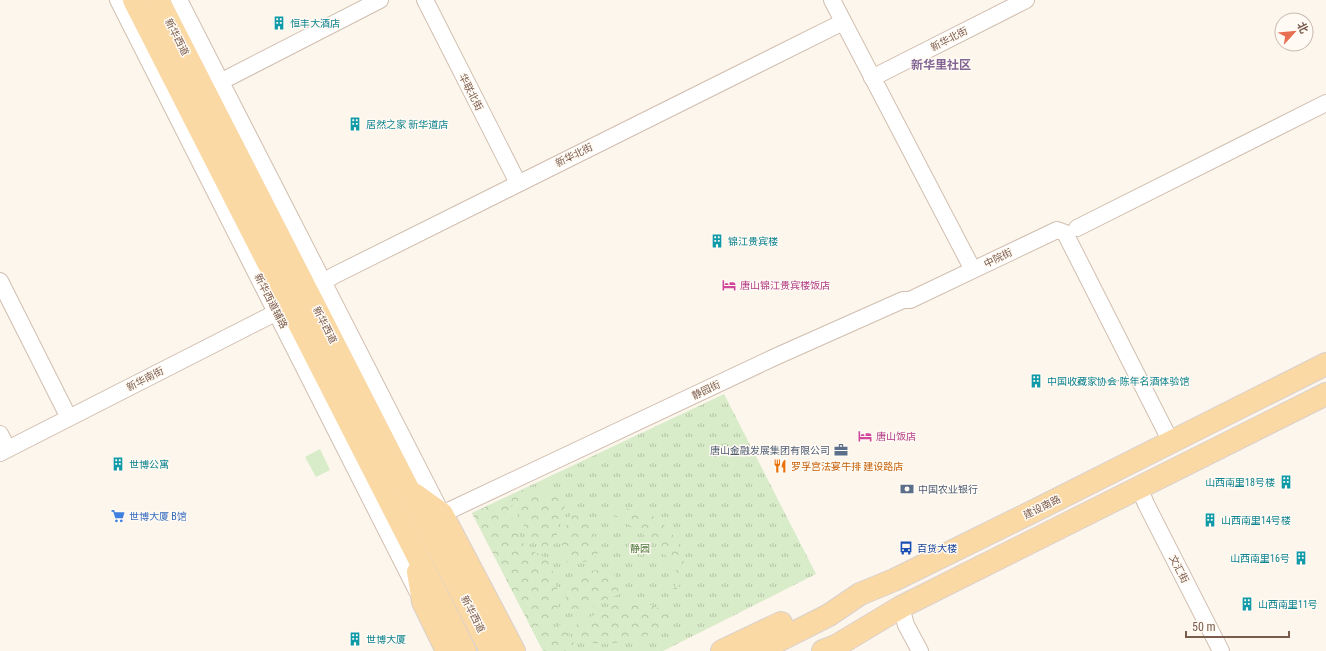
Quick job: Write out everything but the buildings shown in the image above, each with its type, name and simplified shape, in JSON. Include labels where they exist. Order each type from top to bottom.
[{"type":"main road","points":[[134,0],[283,308],[414,549],[464,651]]},
{"type":"main road","name":"新华西道","points":[[158,0],[316,286],[410,492],[492,651]]},
{"type":"main road","name":"建设南路","points":[[758,651],[829,615],[860,594],[894,580],[1326,364]]},
{"type":"main road","points":[[830,649],[901,607],[1326,394]]},
{"type":"main road","points":[[410,492],[442,514],[514,651]]},
{"type":"main road","points":[[414,549],[423,602],[447,651]]},
{"type":"main road","points":[[722,651],[787,620],[860,594]]},
{"type":"street","name":"新华西道辅路","points":[[118,0],[283,308],[423,602]]},
{"type":"street","points":[[180,0],[316,286],[442,514]]},
{"type":"street","points":[[220,82],[380,0]]},
{"type":"street","name":"华联北街","points":[[425,0],[518,183]]},
{"type":"street","name":"中院街","points":[[832,0],[972,270],[1057,230],[1065,233],[1171,442]]},
{"type":"street","name":"新华北街","points":[[872,78],[1026,0]]},
{"type":"street","name":"新华北街","points":[[316,286],[518,183],[843,22]]},
{"type":"street","points":[[1077,228],[1326,103]]},
{"type":"street","name":"静园街","points":[[442,514],[775,357],[903,300],[910,300],[972,270]]},
{"type":"street","points":[[0,281],[69,418]]},
{"type":"street","name":"新华南街","points":[[4,451],[283,308]]},
{"type":"street","points":[[0,434],[4,451]]},
{"type":"street","name":"文汇街","points":[[1139,487],[1146,504],[1221,651]]},
{"type":"street","points":[[901,607],[906,625],[920,651]]},
{"type":"green space","name":"静园","points":[[724,394],[816,574],[663,651],[543,651],[472,513]]},
{"type":"green space","points":[[320,449],[330,470],[316,477],[305,457]]},
{"type":"green space","points":[[523,490],[526,491],[527,496],[512,504],[510,513],[525,547],[542,555],[548,562],[552,569],[558,594],[556,616],[532,629],[472,513]]},
{"type":"green space","points":[[536,490],[551,494],[567,505],[560,516],[555,539],[545,547],[531,541],[518,513],[522,507],[532,499]]},
{"type":"green space","points":[[632,508],[646,512],[658,520],[670,531],[678,543],[683,557],[684,571],[680,584],[670,596],[677,578],[675,568],[662,552],[666,547],[657,544],[618,517],[608,514],[615,511]]},
{"type":"green space","points":[[574,511],[578,511],[581,514],[592,530],[600,546],[600,550],[592,561],[568,563],[562,555],[562,545],[566,525]]},
{"type":"green space","points":[[604,569],[611,572],[618,579],[623,589],[621,593],[579,613],[570,610],[565,600],[568,584],[584,572]]},
{"type":"green space","points":[[623,601],[651,605],[664,611],[671,621],[664,627],[641,638],[613,643],[588,642],[580,638],[576,633],[576,625]]},
{"type":"green space","points":[[558,625],[564,625],[578,651],[543,651],[536,637]]},
{"type":"place","name":"恒丰大酒店","points":[[279,23]]},
{"type":"place","name":"居然之家 新华道店","points":[[355,124]]},
{"type":"place","name":"锦江贵宾楼","points":[[717,241]]},
{"type":"place","name":"唐山锦江贵宾楼饭店","points":[[729,285]]},
{"type":"place","name":"中国收藏家协会·陈年名酒体验馆","points":[[1036,381]]},
{"type":"place","name":"唐山饭店","points":[[865,436]]},
{"type":"place","name":"唐山金融发展集团有限公司","points":[[841,450]]},
{"type":"place","name":"世博公寓","points":[[118,464]]},
{"type":"place","name":"罗孚宫法宴牛排 建设路店","points":[[780,466]]},
{"type":"place","name":"山西南里18号楼","points":[[1286,482]]},
{"type":"place","name":"中国农业银行","points":[[907,489]]},
{"type":"place","name":"世博大厦 B馆","points":[[118,516]]},
{"type":"place","name":"山西南里14号楼","points":[[1210,520]]},
{"type":"place","name":"百货大楼","points":[[906,548]]},
{"type":"place","name":"山西南里16号","points":[[1301,558]]},
{"type":"place","name":"山西南里11号","points":[[1247,604]]},
{"type":"place","name":"世博大厦","points":[[355,639]]},
{"type":"district","name":"新华里社区","points":[[941,65]]}]
